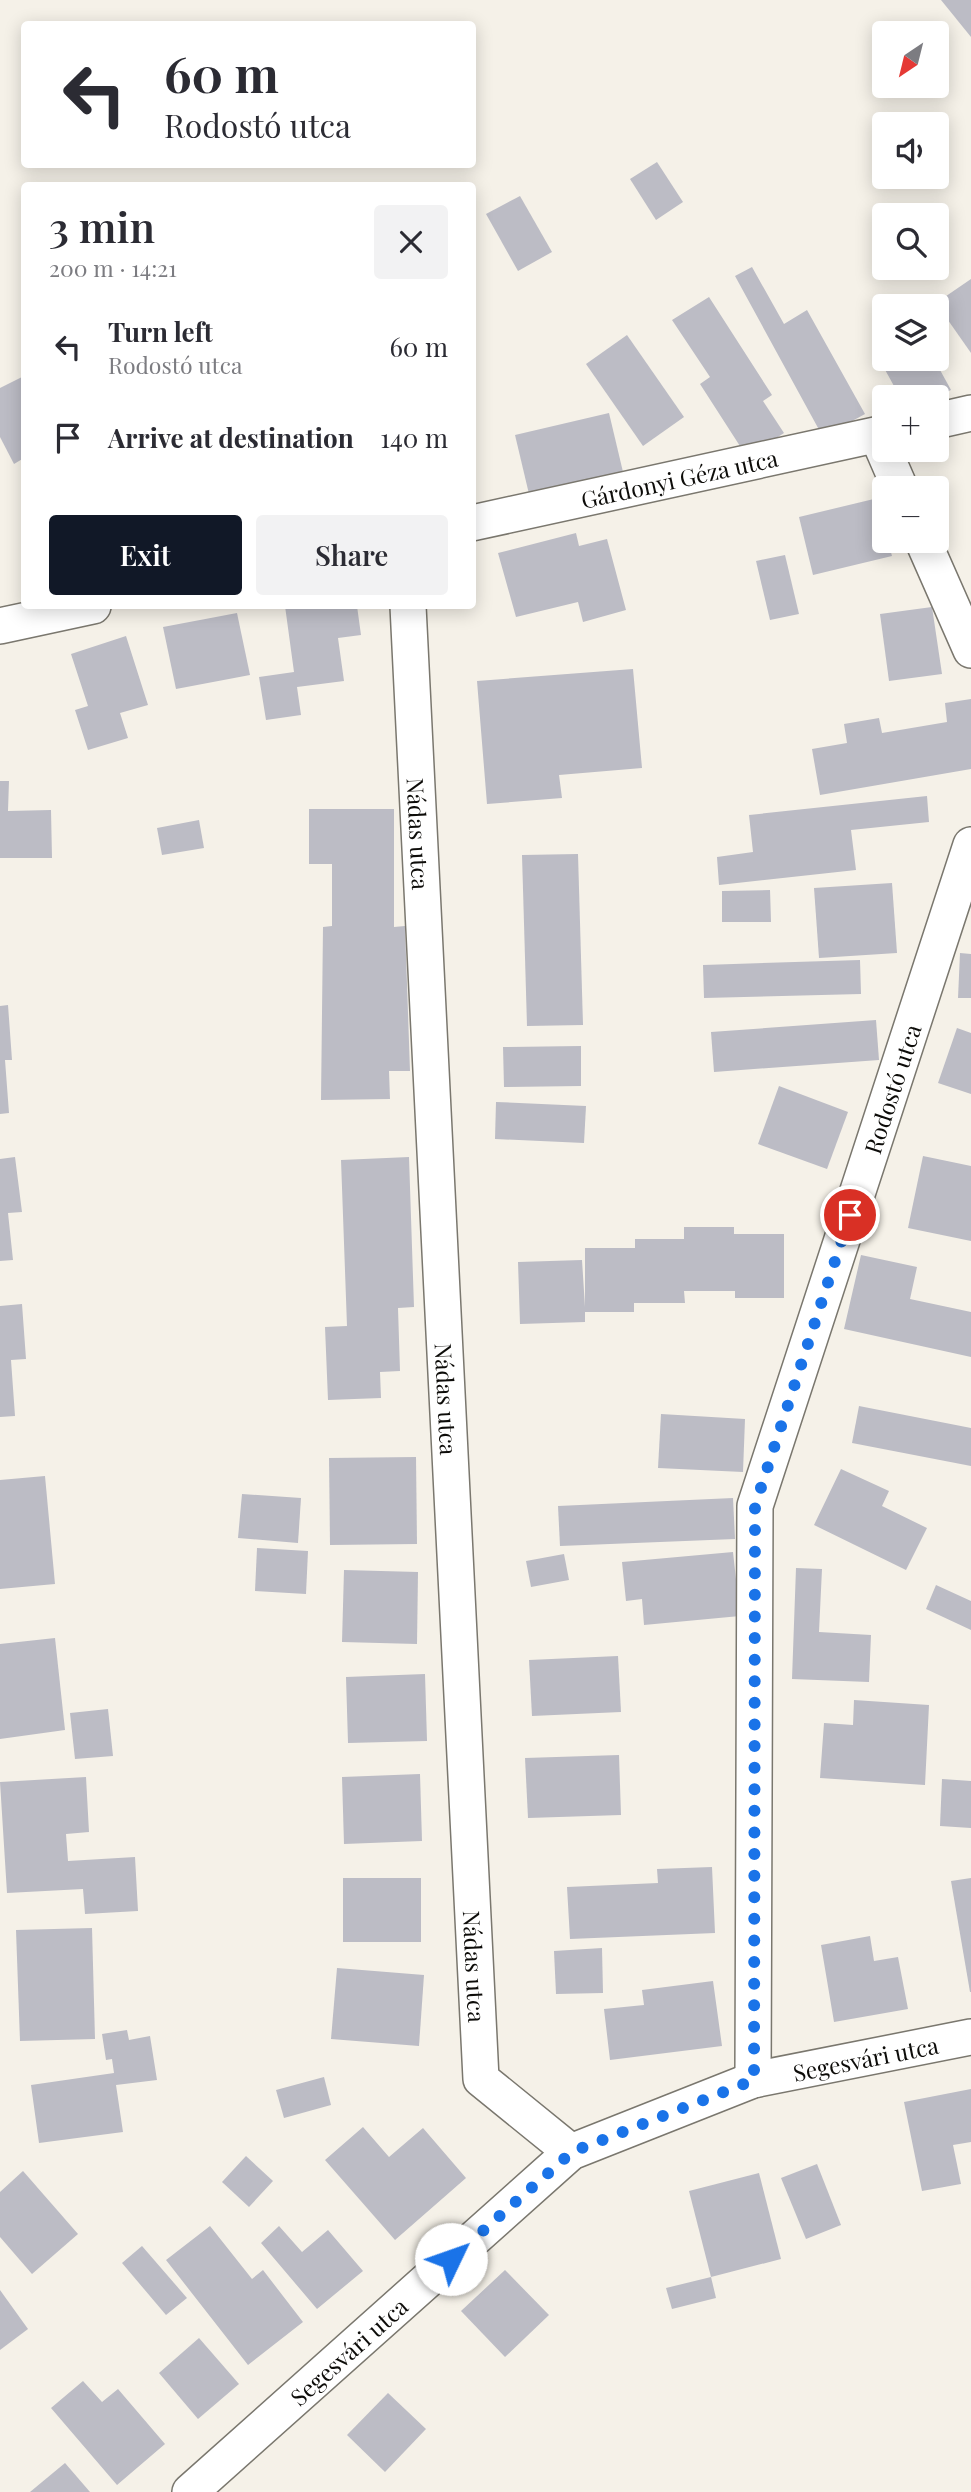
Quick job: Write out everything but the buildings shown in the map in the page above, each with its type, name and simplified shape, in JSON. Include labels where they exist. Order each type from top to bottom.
[{"type":"street","points":[[949,418],[971,413]]},
{"type":"street","name":"Gárdonyi Géza utca","points":[[476,522],[872,436]]},
{"type":"street","points":[[928,553],[971,650]]},
{"type":"street","points":[[0,626],[79,609]]},
{"type":"street","name":"Nádas utca","points":[[408,609],[481,2079],[572,2152]]},
{"type":"street","name":"Rodostó utca","points":[[754,2080],[755,1506],[971,845]]},
{"type":"street","name":"Segesvári utca","points":[[190,2492],[572,2152],[754,2080],[971,2037]]},
{"type":"route","points":[[451,2259],[572,2152],[754,2080],[755,1506],[850,1215]]}]
